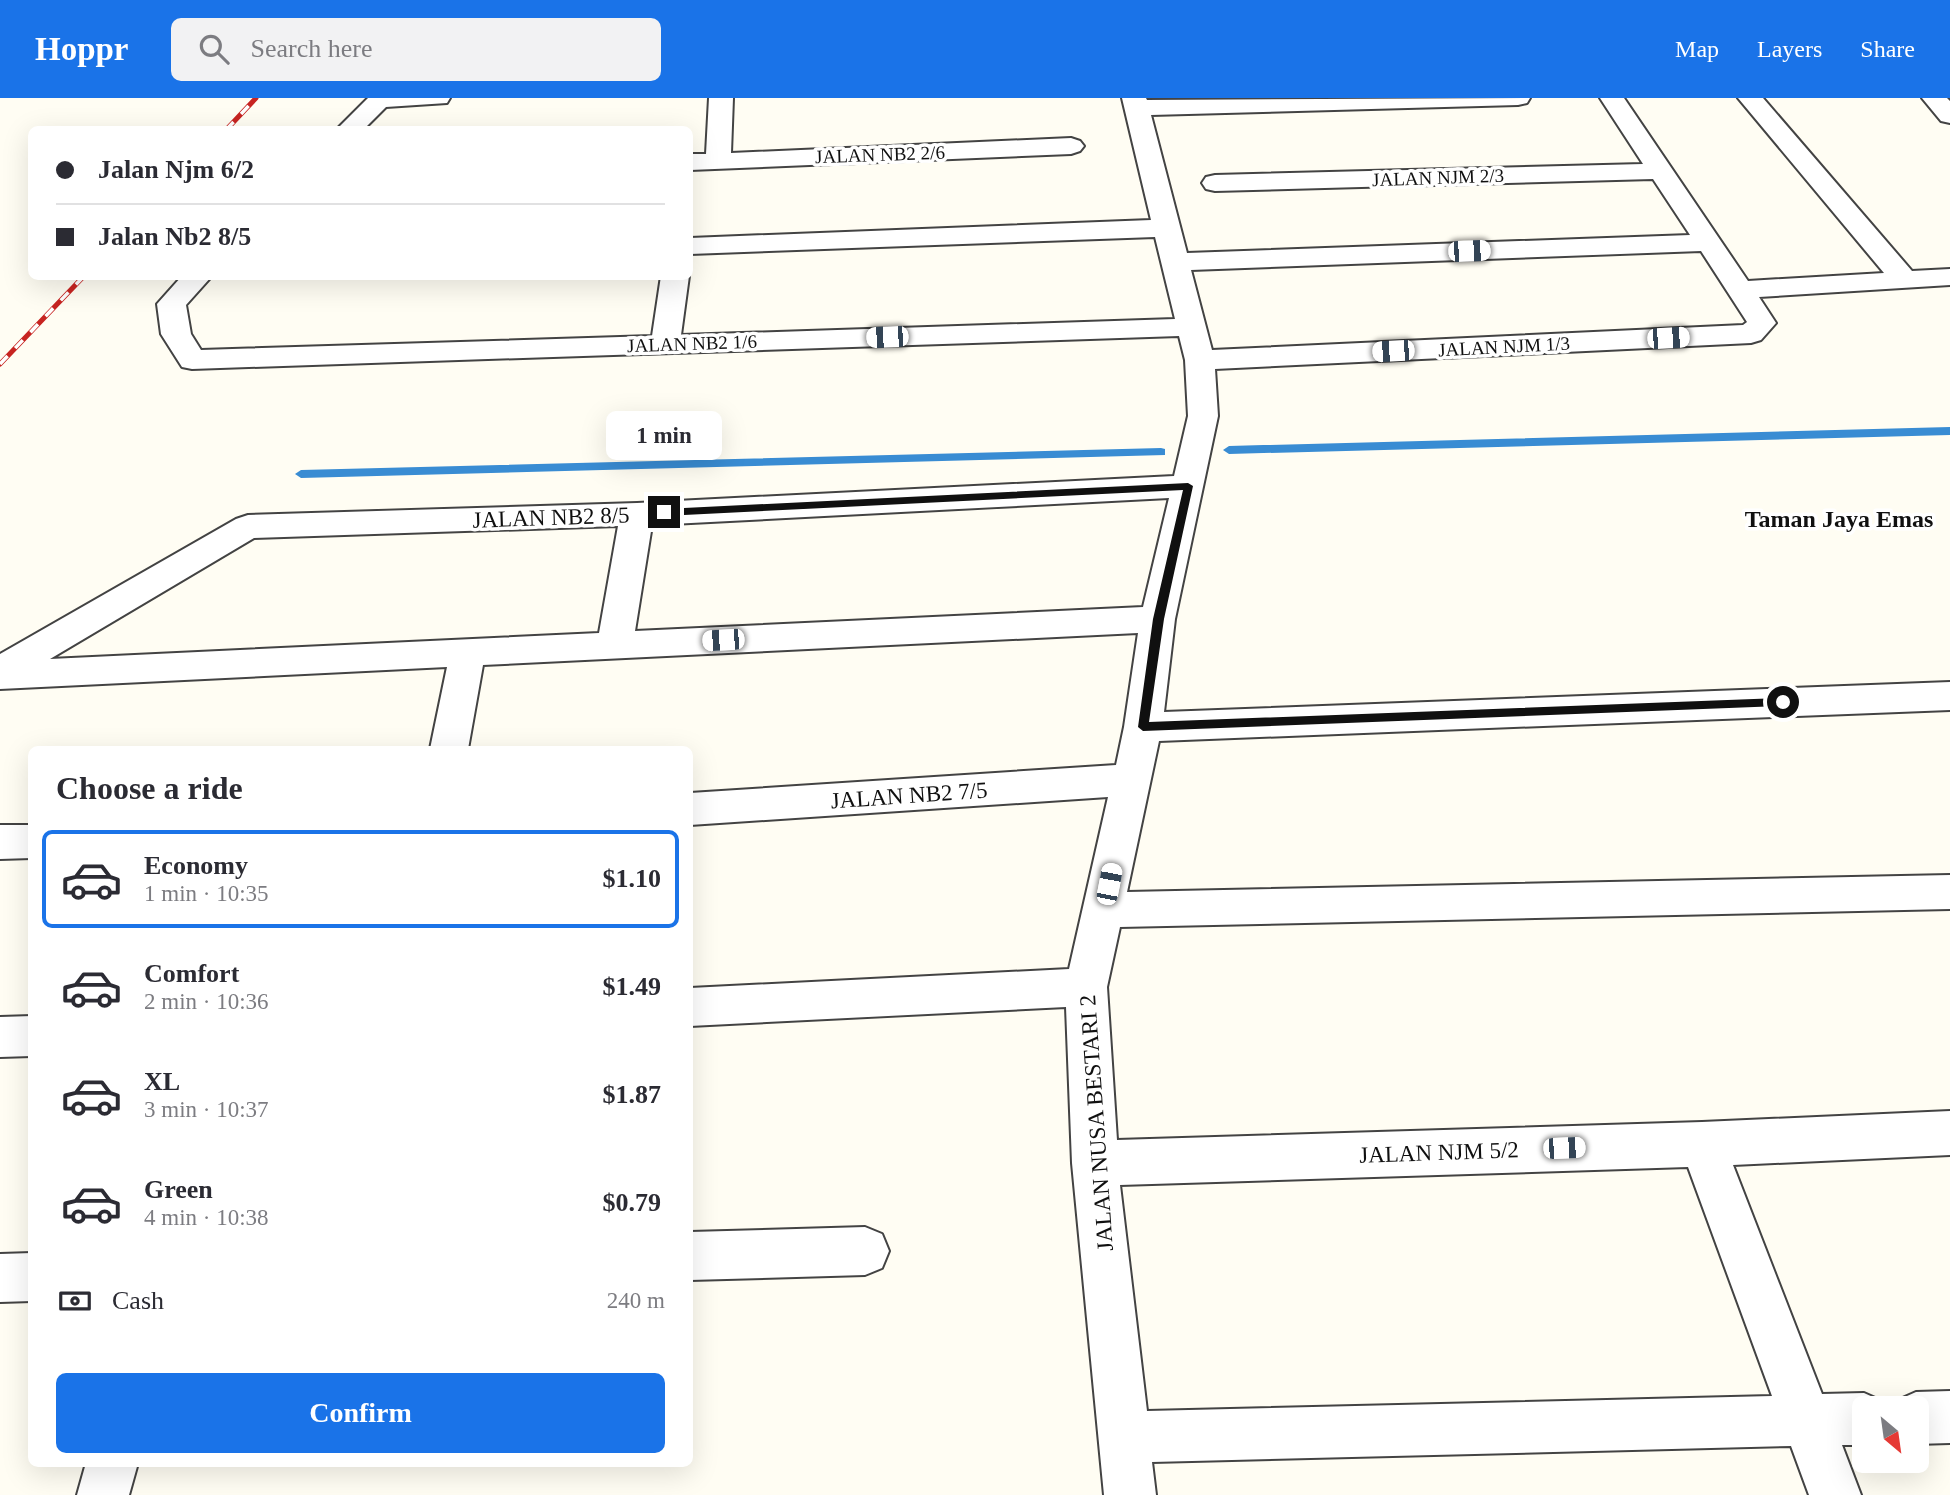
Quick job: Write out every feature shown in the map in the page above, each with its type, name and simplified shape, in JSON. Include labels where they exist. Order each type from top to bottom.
[{"type":"street","points":[[352,126],[381,99],[438,98]]},
{"type":"street","points":[[697,166],[721,98]]},
{"type":"street","points":[[1135,103],[1518,98]]},
{"type":"street","points":[[1612,98],[1740,290],[1950,277]]},
{"type":"street","points":[[1750,98],[1905,280]]},
{"type":"street","points":[[1934,98],[1950,116]]},
{"type":"street","name":"JALAN NUSA BESTARI 2","points":[[1130,1495],[1096,1163],[1086,987],[1129,780],[1143,727],[1158,619],[1203,416],[1196,343],[1135,103]]},
{"type":"street","name":"JALAN NB2 2/6","points":[[697,166],[1072,146]]},
{"type":"street","name":"JALAN NJM 2/3","points":[[1215,183],[1660,171]]},
{"type":"street","points":[[693,246],[1709,243]]},
{"type":"street","name":"JALAN NB2 1/6","points":[[194,280],[171,304],[176,334],[192,360],[665,344],[1196,343]]},
{"type":"street","points":[[665,344],[674,280]]},
{"type":"street","name":"JALAN NJM 1/3","points":[[1196,343],[1751,334],[1762,323],[1740,290]]},
{"type":"street","name":"JALAN NB2 8/5","points":[[0,673],[248,527],[637,514],[1188,486]]},
{"type":"street","points":[[615,645],[637,514]]},
{"type":"street","points":[[0,673],[1158,619]]},
{"type":"street","points":[[450,746],[468,652]]},
{"type":"street","points":[[1143,727],[1950,696]]},
{"type":"street","name":"JALAN NB2 7/5","points":[[693,809],[1129,780]]},
{"type":"street","points":[[0,842],[28,841]]},
{"type":"street","points":[[1104,910],[1950,892]]},
{"type":"street","points":[[693,1007],[1086,987]]},
{"type":"street","points":[[0,1037],[28,1036]]},
{"type":"street","name":"JALAN NJM 5/2","points":[[1096,1163],[1702,1144],[1950,1133]]},
{"type":"street","points":[[1702,1144],[1835,1495]]},
{"type":"street","points":[[693,1256],[865,1251]]},
{"type":"street","points":[[0,1278],[28,1277]]},
{"type":"street","points":[[1929,1418],[1950,1417]]},
{"type":"street","points":[[1123,1437],[1852,1419]]},
{"type":"street","points":[[103,1495],[112,1467]]},
{"type":"waterway","points":[[1229,450],[1950,431]]},
{"type":"waterway","points":[[301,474],[1161,452]]},
{"type":"railway","points":[[230,126],[256,98]]},
{"type":"railway","points":[[0,364],[80,280]]},
{"type":"district","name":"Taman Jaya Emas","points":[[1839,519]]},
{"type":"route","points":[[664,512],[1188,486],[1158,619],[1143,727],[1783,702]]}]
